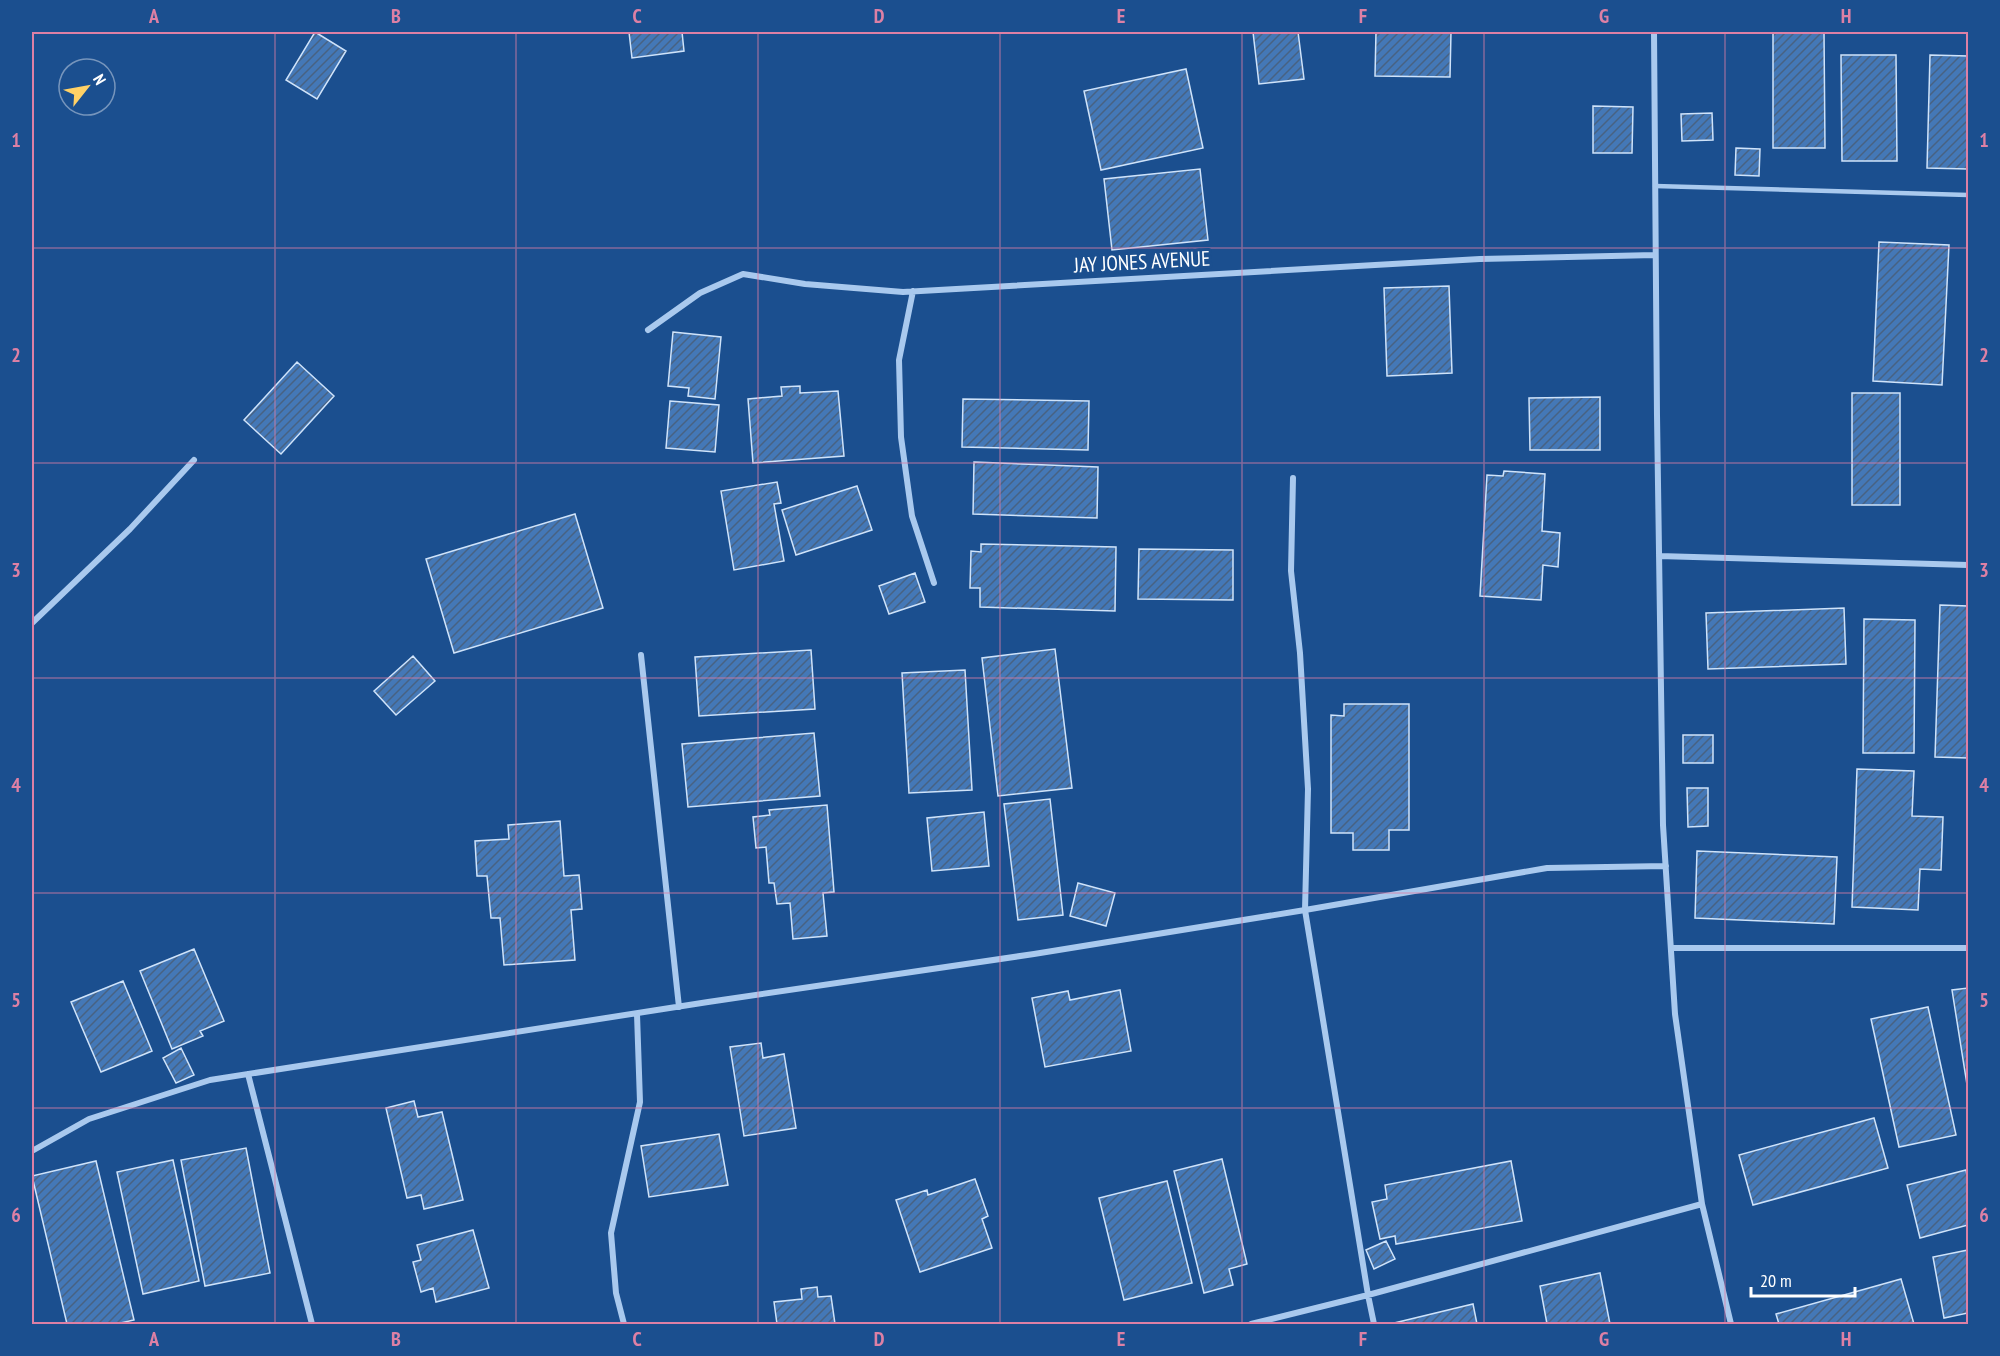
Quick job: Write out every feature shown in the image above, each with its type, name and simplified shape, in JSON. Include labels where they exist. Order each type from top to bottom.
[{"type":"street","points":[[1654,32],[1659,556],[1663,813],[1666,866],[1675,1014],[1702,1204],[1731,1324]]},
{"type":"street","name":"JAY JONES AVENUE","points":[[648,330],[700,293],[743,274],[805,284],[913,291],[1480,260],[1655,255]]},
{"type":"street","points":[[913,291],[899,360],[901,437],[912,516],[934,583]]},
{"type":"street","points":[[32,623],[130,529],[194,460]]},
{"type":"street","points":[[1293,478],[1291,571],[1300,653],[1308,789],[1305,910],[1374,1324]]},
{"type":"street","points":[[1659,556],[1968,565]]},
{"type":"street","points":[[641,655],[679,1007]]},
{"type":"street","points":[[32,1151],[89,1119],[210,1080],[1034,954],[1547,868],[1666,866]]},
{"type":"street","points":[[1672,948],[1968,948]]},
{"type":"street","points":[[624,1324],[616,1293],[611,1233],[640,1102],[637,1014]]},
{"type":"street","points":[[248,1074],[312,1324]]},
{"type":"street","points":[[1251,1324],[1368,1295],[1702,1204]]},
{"type":"lane","points":[[1655,186],[1968,195]]},
{"type":"building","points":[[315,32],[346,51],[317,99],[286,80]]},
{"type":"building","points":[[629,32],[682,32],[684,51],[632,58]]},
{"type":"building","points":[[1253,32],[1298,32],[1304,79],[1259,84]]},
{"type":"building","points":[[1376,32],[1451,32],[1450,77],[1375,76]]},
{"type":"building","points":[[1773,32],[1824,32],[1825,148],[1773,148]]},
{"type":"building","points":[[1841,55],[1896,55],[1897,161],[1842,161]]},
{"type":"building","points":[[1930,55],[1968,56],[1968,169],[1927,168]]},
{"type":"building","points":[[1186,69],[1203,148],[1101,170],[1084,91]]},
{"type":"building","points":[[1593,106],[1633,107],[1632,153],[1593,153]]},
{"type":"building","points":[[1712,113],[1713,140],[1682,141],[1681,114]]},
{"type":"building","points":[[1736,148],[1760,149],[1759,176],[1735,175]]},
{"type":"building","points":[[1200,169],[1208,240],[1112,250],[1104,179]]},
{"type":"building","points":[[1879,242],[1949,245],[1942,385],[1873,381]]},
{"type":"building","points":[[1449,286],[1452,373],[1387,376],[1384,288]]},
{"type":"building","points":[[673,332],[721,337],[715,399],[688,396],[689,388],[668,386]]},
{"type":"building","points":[[297,362],[334,396],[281,454],[244,420]]},
{"type":"building","points":[[800,386],[800,393],[838,391],[844,456],[753,463],[748,399],[782,396],[781,387]]},
{"type":"building","points":[[1852,393],[1900,393],[1900,505],[1852,505]]},
{"type":"building","points":[[1600,397],[1600,450],[1530,450],[1529,398]]},
{"type":"building","points":[[963,399],[1089,401],[1088,450],[962,447]]},
{"type":"building","points":[[670,401],[719,405],[715,452],[666,448]]},
{"type":"building","points":[[974,462],[1098,467],[1097,518],[973,514]]},
{"type":"building","points":[[1504,471],[1545,474],[1542,531],[1560,533],[1558,567],[1543,565],[1541,600],[1480,596],[1487,475],[1503,476]]},
{"type":"building","points":[[777,482],[781,503],[774,504],[784,561],[734,570],[721,491]]},
{"type":"building","points":[[857,486],[872,530],[796,555],[782,510]]},
{"type":"building","points":[[575,514],[603,608],[454,653],[426,559]]},
{"type":"building","points":[[981,544],[1116,547],[1115,611],[980,607],[980,588],[970,588],[971,551],[981,552]]},
{"type":"building","points":[[1139,549],[1233,550],[1233,600],[1138,599]]},
{"type":"building","points":[[915,573],[925,602],[889,614],[879,586]]},
{"type":"building","points":[[1940,605],[1968,606],[1968,758],[1935,757]]},
{"type":"building","points":[[1844,608],[1846,664],[1708,669],[1706,613]]},
{"type":"building","points":[[1864,619],[1915,620],[1914,753],[1863,753]]},
{"type":"building","points":[[1055,649],[1072,788],[998,796],[982,658]]},
{"type":"building","points":[[811,650],[815,709],[699,716],[695,657]]},
{"type":"building","points":[[413,656],[435,681],[396,715],[374,691]]},
{"type":"building","points":[[965,670],[972,790],[909,793],[902,673]]},
{"type":"building","points":[[1344,704],[1409,704],[1409,830],[1389,830],[1389,850],[1353,850],[1353,833],[1331,833],[1331,715],[1344,716]]},
{"type":"building","points":[[814,733],[820,796],[688,807],[682,744]]},
{"type":"building","points":[[1683,735],[1713,735],[1713,763],[1683,763]]},
{"type":"building","points":[[1857,769],[1914,771],[1912,816],[1943,817],[1941,870],[1920,869],[1918,910],[1852,907]]},
{"type":"building","points":[[1687,788],[1708,788],[1708,826],[1688,827]]},
{"type":"building","points":[[1050,799],[1063,915],[1018,920],[1004,804]]},
{"type":"building","points":[[827,805],[834,892],[823,893],[827,936],[793,939],[790,903],[777,904],[774,883],[769,883],[766,847],[756,848],[753,817],[770,815],[769,810]]},
{"type":"building","points":[[984,812],[989,866],[932,871],[927,818]]},
{"type":"building","points":[[560,821],[564,876],[579,875],[582,909],[571,910],[575,960],[504,965],[500,918],[491,918],[487,876],[477,876],[475,841],[509,839],[508,825]]},
{"type":"building","points":[[1697,851],[1837,857],[1834,924],[1695,918]]},
{"type":"building","points":[[1078,883],[1115,893],[1106,926],[1070,916]]},
{"type":"building","points":[[194,949],[224,1021],[200,1031],[203,1036],[172,1049],[140,971]]},
{"type":"building","points":[[123,981],[152,1051],[101,1072],[71,1002]]},
{"type":"building","points":[[1968,988],[1968,1091],[1952,990]]},
{"type":"building","points":[[1120,990],[1131,1051],[1045,1067],[1032,998],[1068,991],[1070,1000]]},
{"type":"building","points":[[1928,1007],[1956,1135],[1899,1147],[1871,1019]]},
{"type":"building","points":[[761,1043],[763,1058],[784,1054],[796,1128],[744,1136],[730,1047]]},
{"type":"building","points":[[181,1048],[194,1075],[176,1083],[163,1058]]},
{"type":"building","points":[[414,1101],[418,1117],[442,1112],[463,1200],[424,1209],[421,1195],[407,1198],[386,1108]]},
{"type":"building","points":[[1874,1118],[1888,1168],[1753,1205],[1739,1155]]},
{"type":"building","points":[[719,1134],[728,1185],[649,1197],[641,1146]]},
{"type":"building","points":[[246,1148],[270,1273],[205,1286],[181,1160]]},
{"type":"building","points":[[1222,1159],[1247,1264],[1229,1269],[1233,1285],[1204,1293],[1174,1171]]},
{"type":"building","points":[[173,1160],[199,1281],[143,1294],[117,1172]]},
{"type":"building","points":[[96,1161],[134,1320],[116,1324],[67,1324],[32,1176]]},
{"type":"building","points":[[1511,1161],[1522,1221],[1396,1244],[1395,1236],[1380,1239],[1372,1202],[1387,1199],[1385,1185]]},
{"type":"building","points":[[1966,1170],[1968,1225],[1920,1238],[1907,1185]]},
{"type":"building","points":[[975,1179],[988,1216],[982,1219],[992,1248],[920,1272],[896,1200],[927,1190],[928,1195]]},
{"type":"building","points":[[1167,1181],[1192,1283],[1124,1300],[1099,1198]]},
{"type":"building","points":[[473,1230],[489,1288],[436,1302],[433,1288],[421,1292],[413,1262],[421,1260],[417,1245]]},
{"type":"building","points":[[1386,1241],[1395,1259],[1374,1269],[1366,1250]]},
{"type":"building","points":[[1968,1250],[1968,1313],[1944,1318],[1933,1257]]},
{"type":"building","points":[[1600,1273],[1610,1324],[1547,1324],[1540,1286]]},
{"type":"building","points":[[1901,1279],[1914,1324],[1779,1324],[1776,1314]]},
{"type":"building","points":[[817,1287],[818,1297],[831,1296],[835,1324],[777,1324],[774,1302],[802,1299],[801,1289]]},
{"type":"building","points":[[1473,1304],[1477,1324],[1390,1324]]}]
